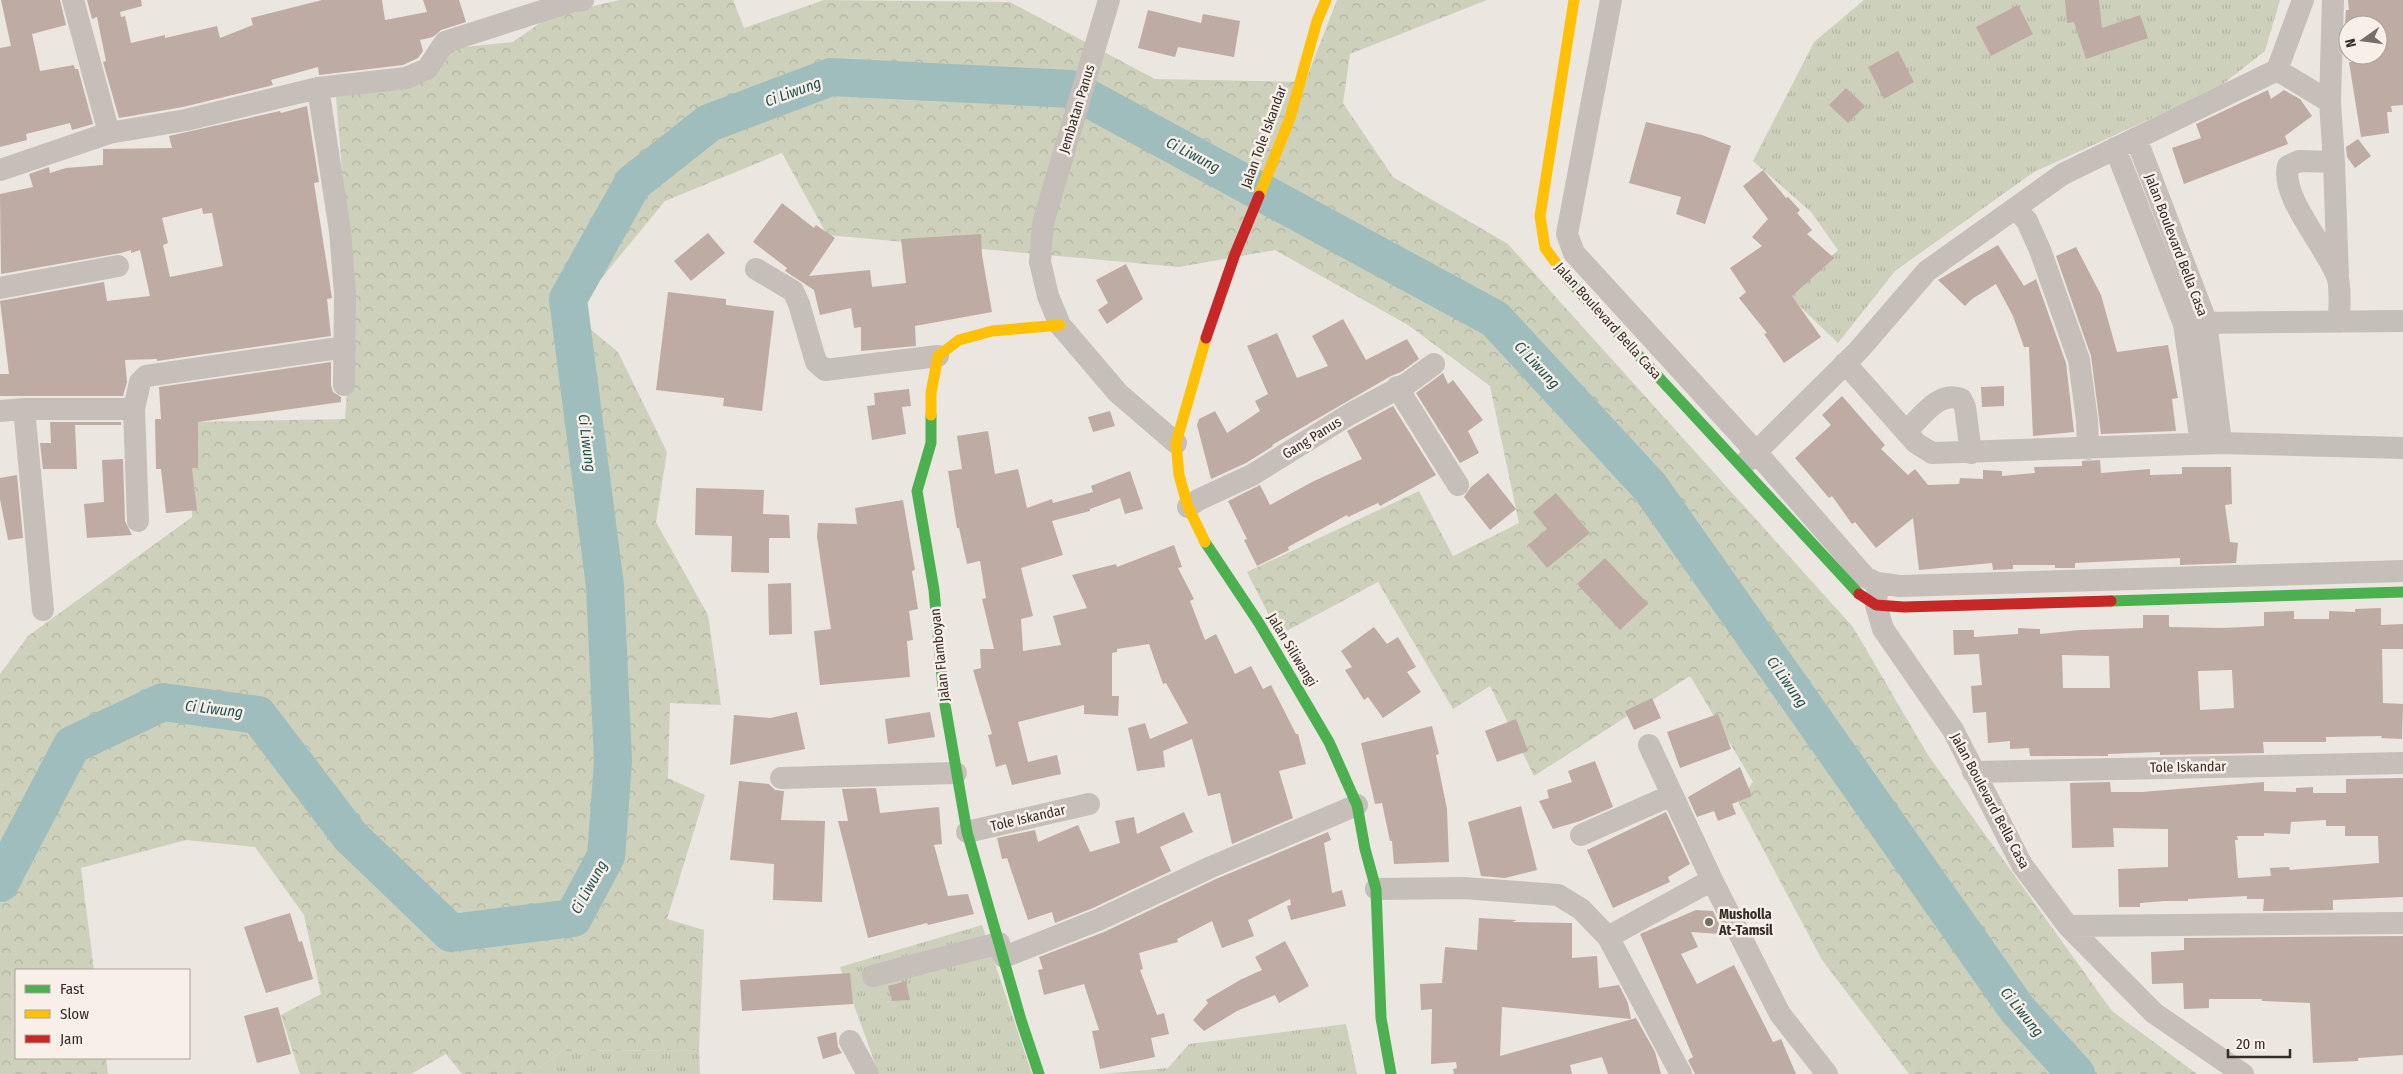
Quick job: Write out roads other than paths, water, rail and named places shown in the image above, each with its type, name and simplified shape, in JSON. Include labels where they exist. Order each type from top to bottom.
[{"type":"street","points":[[73,0],[109,133]]},
{"type":"street","points":[[0,170],[109,133],[186,120],[318,88],[410,76],[427,69],[445,42],[576,0]]},
{"type":"street","name":"Jembatan Panus","points":[[1109,0],[1043,223],[1040,262],[1048,296],[1060,325],[1118,393],[1176,443]]},
{"type":"street","name":"Jalan Tole Iskandar","points":[[1235,254],[1290,118],[1317,21],[1326,0]]},
{"type":"street","name":"Jalan Boulevard Bella Casa","points":[[1574,0],[1540,216],[1545,248],[1566,261],[1749,460],[1860,572],[1877,594],[1883,630],[1953,730],[2022,865],[2068,926],[2154,1013],[2243,1074]]},
{"type":"street","name":"Jalan Boulevard Bella Casa","points":[[1566,261],[1567,234],[1612,0]]},
{"type":"street","points":[[1749,460],[1845,364],[1927,271],[2063,174],[2277,70],[2302,0]]},
{"type":"street","points":[[2333,0],[2330,102],[2334,162],[2339,322]]},
{"type":"street","points":[[2277,70],[2330,102]]},
{"type":"street","points":[[318,88],[340,231],[345,292],[344,385]]},
{"type":"street","points":[[1560,90],[1593,96]]},
{"type":"street","name":"Jalan Boulevard Bella Casa","points":[[2136,138],[2195,323]]},
{"type":"street","points":[[2115,148],[2195,323],[2211,443]]},
{"type":"street","points":[[2334,162],[2299,161],[2288,166],[2286,174],[2293,198],[2338,279]]},
{"type":"street","points":[[2016,208],[2027,221],[2040,250],[2079,360],[2087,420],[2088,449]]},
{"type":"street","name":"Jalan Siliwangi","points":[[1235,254],[1202,350],[1176,443],[1179,475],[1188,507],[1201,536],[1259,623],[1329,742],[1357,805],[1365,849],[1376,889],[1381,1018],[1392,1074]]},
{"type":"street","points":[[0,288],[118,266]]},
{"type":"street","points":[[756,269],[793,291],[799,304],[816,362],[825,370],[938,356],[959,340],[992,332],[1060,325]]},
{"type":"street","points":[[2195,323],[2403,321]]},
{"type":"street","points":[[138,521],[134,409],[140,382],[146,376],[345,346]]},
{"type":"street","name":"Jalan Flamboyan","points":[[938,356],[931,394],[931,443],[917,491],[934,590],[944,699],[967,832],[1038,1074]]},
{"type":"street","name":"Gang Panus","points":[[1188,507],[1198,500],[1252,475],[1434,364]]},
{"type":"street","points":[[1845,364],[1916,443],[1932,453],[2088,449],[2211,443],[2403,448]]},
{"type":"street","points":[[1397,388],[1458,485]]},
{"type":"street","points":[[1906,432],[1932,406],[1946,396],[1953,396],[1961,399],[1965,407],[1971,452]]},
{"type":"street","points":[[0,412],[24,409],[134,409]]},
{"type":"street","points":[[24,409],[43,610]]},
{"type":"street","points":[[1877,594],[1900,586],[2403,571]]},
{"type":"street","points":[[1877,594],[1904,607],[2403,592]]},
{"type":"street","points":[[1649,745],[1712,880],[1780,1014],[1827,1074]]},
{"type":"street","name":"Tole Iskandar","points":[[1973,772],[2403,763]]},
{"type":"street","points":[[781,778],[956,773]]},
{"type":"street","points":[[1581,835],[1672,795]]},
{"type":"street","name":"Tole Iskandar","points":[[967,832],[1089,804]]},
{"type":"street","points":[[873,976],[1001,950],[1098,920],[1211,867],[1357,805]]},
{"type":"street","points":[[1608,938],[1712,880]]},
{"type":"street","points":[[1376,889],[1463,888],[1558,895],[1581,909],[1608,938],[1681,1074]]},
{"type":"street","points":[[2068,926],[2403,924]]},
{"type":"street","points":[[850,1041],[868,1074]]},
{"type":"waterway","name":"Ci Liwung","points":[[0,883],[72,745],[163,702],[258,715],[350,836],[451,933],[573,918],[606,856],[613,761],[605,586],[568,299],[633,183],[709,123],[831,77],[1071,89],[1495,319],[1650,487],[2017,1009],[2076,1074]]},
{"type":"place","name":"Musholla At-Tamsil","points":[[1709,922]]}]
